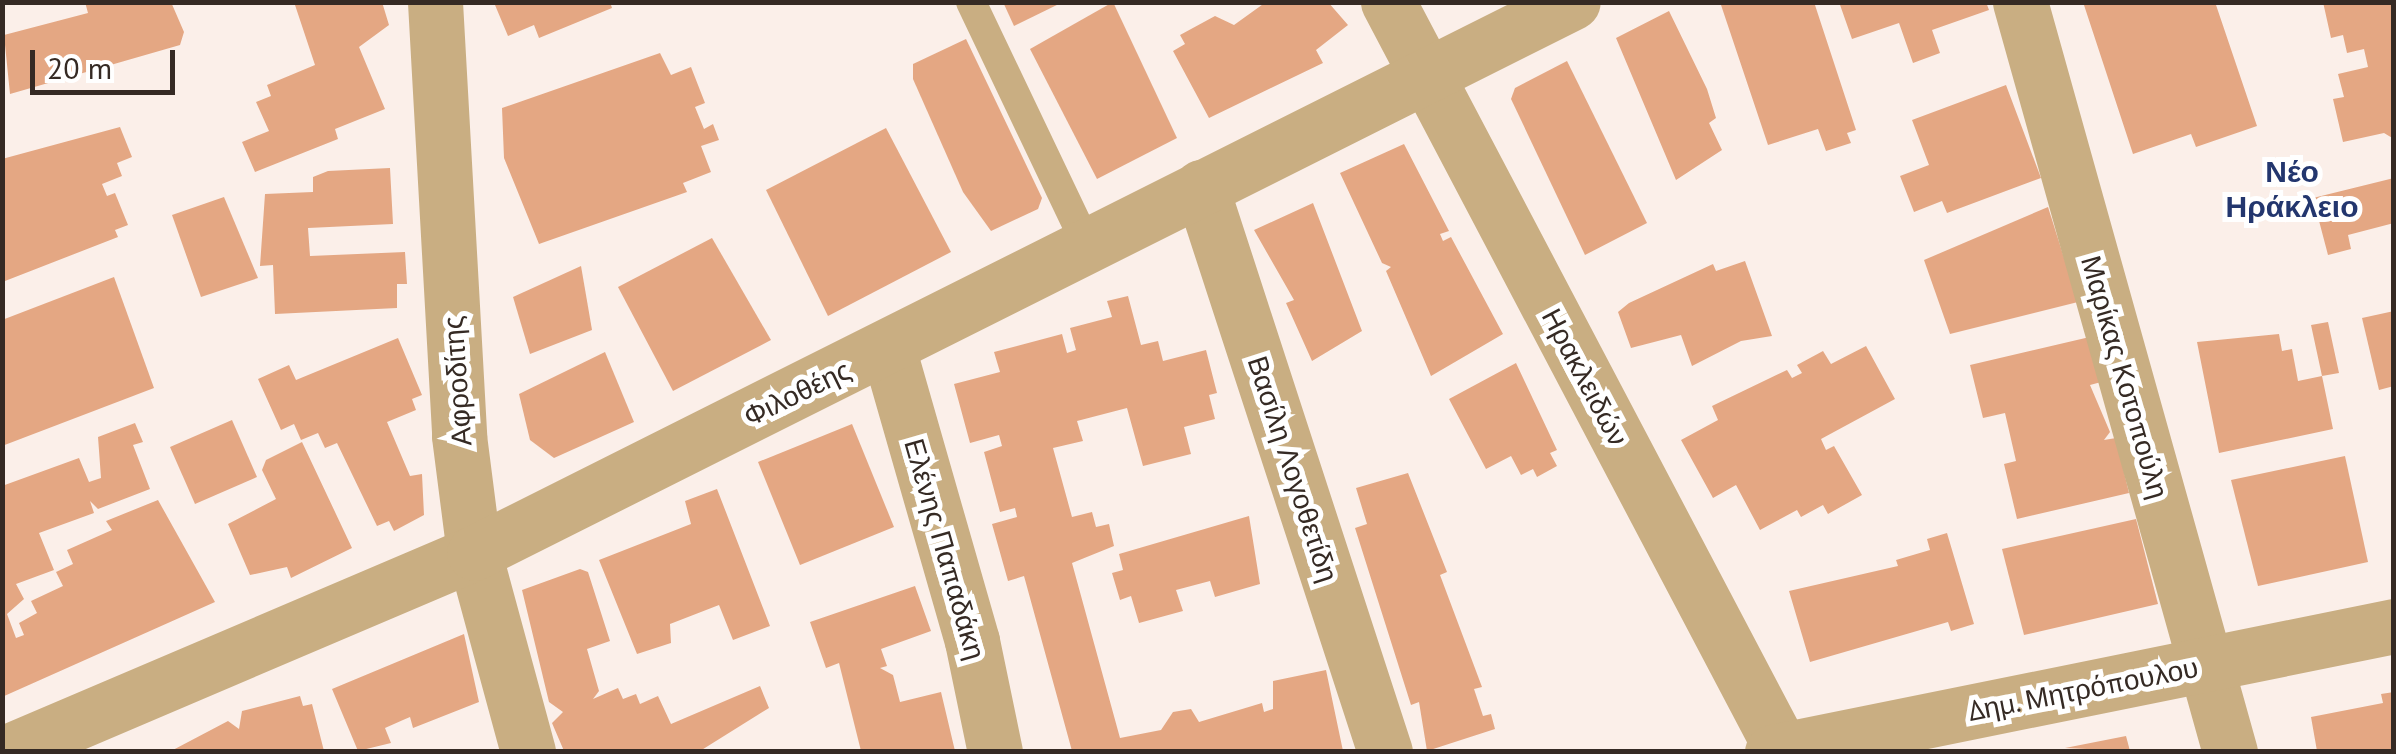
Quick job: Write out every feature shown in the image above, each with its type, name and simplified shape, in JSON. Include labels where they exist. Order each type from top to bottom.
[{"type":"street","name":"Αφροδίτης","points":[[434,2],[459,436],[474,553],[528,752]]},
{"type":"street","name":"Ηρακλειδών","points":[[1388,2],[1779,751]]},
{"type":"street","name":"Φιλοθέης","points":[[6,752],[474,553],[1573,2]]},
{"type":"street","name":"Μαρίκας Κοτοπούλη","points":[[2020,2],[2230,752]]},
{"type":"street","name":"Βασίλη Λογοθετίδη","points":[[1201,187],[1384,752]]},
{"type":"street","name":"Ελένης Παπαδάκη","points":[[888,348],[972,641],[995,752]]},
{"type":"street","name":"Δημ. Μητρόπουλου","points":[[1779,751],[2394,626]]},
{"type":"lane","points":[[971,2],[1088,248]]},
{"type":"building","points":[[85,2],[171,2],[184,32],[180,45],[10,94],[4,35],[88,13]]},
{"type":"building","points":[[294,2],[382,2],[389,25],[359,47],[385,109],[335,129],[338,139],[255,172],[242,142],[269,131],[256,102],[271,96],[267,85],[315,65]]},
{"type":"building","points":[[610,2],[612,8],[539,38],[534,25],[508,36],[495,5]]},
{"type":"building","points":[[1003,2],[1063,2],[1014,26]]},
{"type":"building","points":[[1113,2],[1177,138],[1097,179],[1030,49]]},
{"type":"building","points":[[1266,2],[1328,2],[1348,25],[1316,50],[1323,63],[1209,118],[1173,51],[1185,44],[1180,35],[1215,16],[1234,25]]},
{"type":"building","points":[[1720,2],[1814,2],[1856,130],[1847,133],[1851,143],[1826,151],[1818,129],[1768,145]]},
{"type":"building","points":[[1839,2],[1986,2],[1989,10],[1932,30],[1940,53],[1913,63],[1899,23],[1852,39]]},
{"type":"building","points":[[2083,2],[2215,2],[2257,126],[2196,147],[2191,134],[2133,154]]},
{"type":"building","points":[[2323,2],[2394,2],[2394,139],[2384,133],[2343,142],[2333,99],[2344,97],[2338,74],[2368,67],[2364,49],[2347,53],[2343,35],[2331,38]]},
{"type":"building","points":[[1669,11],[1707,89],[1716,118],[1709,123],[1722,150],[1676,180],[1616,38]]},
{"type":"building","points":[[966,39],[1042,198],[1038,209],[991,231],[963,192],[913,79],[913,64]]},
{"type":"building","points":[[660,53],[671,75],[691,67],[705,103],[695,107],[704,129],[713,124],[719,140],[701,146],[711,172],[683,183],[687,192],[539,244],[504,158],[502,108]]},
{"type":"building","points":[[1567,61],[1647,223],[1585,255],[1511,99],[1515,88]]},
{"type":"building","points":[[2006,85],[2041,178],[1947,213],[1942,201],[1914,212],[1900,176],[1929,165],[1912,120]]},
{"type":"building","points":[[120,127],[132,157],[117,163],[122,176],[102,184],[107,196],[115,193],[128,225],[115,230],[118,237],[5,281],[2,159]]},
{"type":"building","points":[[886,128],[951,252],[828,316],[766,190]]},
{"type":"building","points":[[1404,144],[1449,231],[1440,234],[1443,241],[1451,237],[1503,334],[1431,376],[1386,271],[1391,267],[1382,263],[1340,173]]},
{"type":"building","points":[[390,168],[393,224],[308,228],[310,256],[405,252],[407,284],[397,284],[397,308],[275,314],[273,265],[260,266],[265,194],[313,192],[313,177],[328,171]]},
{"type":"building","points":[[2394,178],[2394,223],[2348,235],[2351,249],[2328,255],[2313,198]]},
{"type":"building","points":[[224,197],[258,278],[201,297],[172,215]]},
{"type":"building","points":[[1313,203],[1362,331],[1312,361],[1286,303],[1294,300],[1254,230]]},
{"type":"building","points":[[2048,207],[2078,302],[1950,334],[1924,260]]},
{"type":"building","points":[[712,238],[771,340],[673,391],[618,287]]},
{"type":"building","points":[[1745,261],[1772,336],[1741,341],[1692,366],[1681,335],[1631,348],[1618,312],[1629,303],[1713,264],[1716,271]]},
{"type":"building","points":[[581,266],[592,330],[530,354],[513,297]]},
{"type":"building","points":[[114,277],[154,388],[2,446],[2,320]]},
{"type":"building","points":[[1128,296],[1141,345],[1158,341],[1163,361],[1206,350],[1217,393],[1209,395],[1215,419],[1184,427],[1191,454],[1143,466],[1127,408],[1077,421],[1083,441],[1053,448],[1072,517],[1092,512],[1096,527],[1109,524],[1114,546],[1072,563],[1120,738],[1161,730],[1173,712],[1191,709],[1199,722],[1262,703],[1264,712],[1273,709],[1273,681],[1326,670],[1343,751],[1072,751],[1024,576],[1008,581],[992,524],[1017,517],[1015,508],[1000,512],[984,452],[1002,446],[999,435],[970,443],[954,384],[1000,372],[994,352],[1062,334],[1067,353],[1076,350],[1070,328],[1112,317],[1107,301]]},
{"type":"building","points":[[2394,311],[2394,386],[2379,390],[2362,318]]},
{"type":"building","points":[[2328,322],[2339,373],[2322,376],[2311,325]]},
{"type":"building","points":[[2279,334],[2282,351],[2292,349],[2298,381],[2322,376],[2333,429],[2219,453],[2197,342]]},
{"type":"building","points":[[2094,336],[2105,381],[2090,385],[2110,432],[2104,440],[2116,438],[2129,493],[2017,519],[2004,464],[2016,461],[2005,413],[1983,418],[1970,365]]},
{"type":"building","points":[[398,338],[422,395],[412,399],[416,410],[387,422],[410,476],[422,474],[424,515],[394,531],[389,521],[377,526],[337,443],[325,448],[318,433],[301,440],[294,424],[281,430],[258,379],[289,365],[296,380]]},
{"type":"building","points":[[1866,346],[1895,399],[1821,439],[1826,450],[1834,446],[1862,495],[1828,514],[1823,505],[1801,517],[1797,510],[1760,530],[1736,485],[1713,498],[1681,440],[1718,420],[1712,406],[1787,370],[1792,378],[1802,373],[1797,365],[1823,351],[1831,364]]},
{"type":"building","points":[[605,352],[634,422],[554,458],[530,440],[519,394]]},
{"type":"building","points":[[1516,363],[1557,450],[1550,453],[1557,466],[1537,477],[1533,469],[1521,475],[1511,456],[1486,469],[1449,399]]},
{"type":"building","points":[[232,420],[257,477],[195,504],[170,447]]},
{"type":"building","points":[[135,423],[143,442],[133,445],[150,489],[98,509],[90,501],[94,513],[39,533],[54,570],[16,584],[24,599],[7,614],[16,638],[24,635],[19,623],[37,613],[31,601],[63,586],[56,572],[73,564],[67,550],[112,530],[106,521],[158,500],[215,602],[2,697],[2,486],[79,458],[89,482],[101,478],[98,437]]},
{"type":"building","points":[[852,424],[894,527],[800,565],[758,462]]},
{"type":"building","points":[[302,442],[352,548],[291,578],[287,567],[250,575],[228,524],[276,499],[262,470],[266,460]]},
{"type":"building","points":[[2345,456],[2368,562],[2258,586],[2231,480]]},
{"type":"building","points":[[1408,473],[1447,572],[1440,575],[1482,687],[1474,689],[1483,716],[1491,714],[1495,729],[1427,751],[1419,702],[1411,705],[1355,528],[1367,524],[1356,488]]},
{"type":"building","points":[[717,489],[770,626],[733,640],[719,605],[670,624],[671,643],[637,654],[599,560],[691,524],[685,501]]},
{"type":"building","points":[[1249,516],[1260,584],[1215,597],[1210,581],[1176,590],[1183,611],[1139,623],[1131,596],[1120,600],[1112,573],[1123,570],[1119,554]]},
{"type":"building","points":[[2136,519],[2158,604],[2024,635],[2002,549]]},
{"type":"building","points":[[1947,533],[1974,624],[1951,631],[1948,622],[1810,662],[1789,591],[1898,566],[1896,560],[1930,550],[1927,539]]},
{"type":"building","points":[[580,569],[588,572],[610,641],[587,649],[599,691],[593,699],[618,688],[623,699],[636,694],[640,704],[658,696],[671,724],[760,686],[769,708],[700,751],[564,751],[552,723],[563,712],[549,702],[522,590]]},
{"type":"building","points":[[915,586],[931,631],[881,649],[887,666],[880,668],[893,675],[900,702],[941,692],[955,751],[861,751],[839,663],[826,668],[810,622]]},
{"type":"building","points":[[464,634],[479,702],[413,728],[410,717],[385,728],[391,743],[358,751],[332,689]]},
{"type":"building","points":[[2394,692],[2394,751],[2317,751],[2311,717],[2383,703],[2381,694]]},
{"type":"building","points":[[300,696],[303,706],[312,704],[324,751],[171,751],[228,721],[239,729],[242,711]]},
{"type":"building","points":[[2126,736],[2130,751],[2065,748]]},
{"type":"district","name":"Νέο Ηράκλειο","points":[[2292,188]]}]
